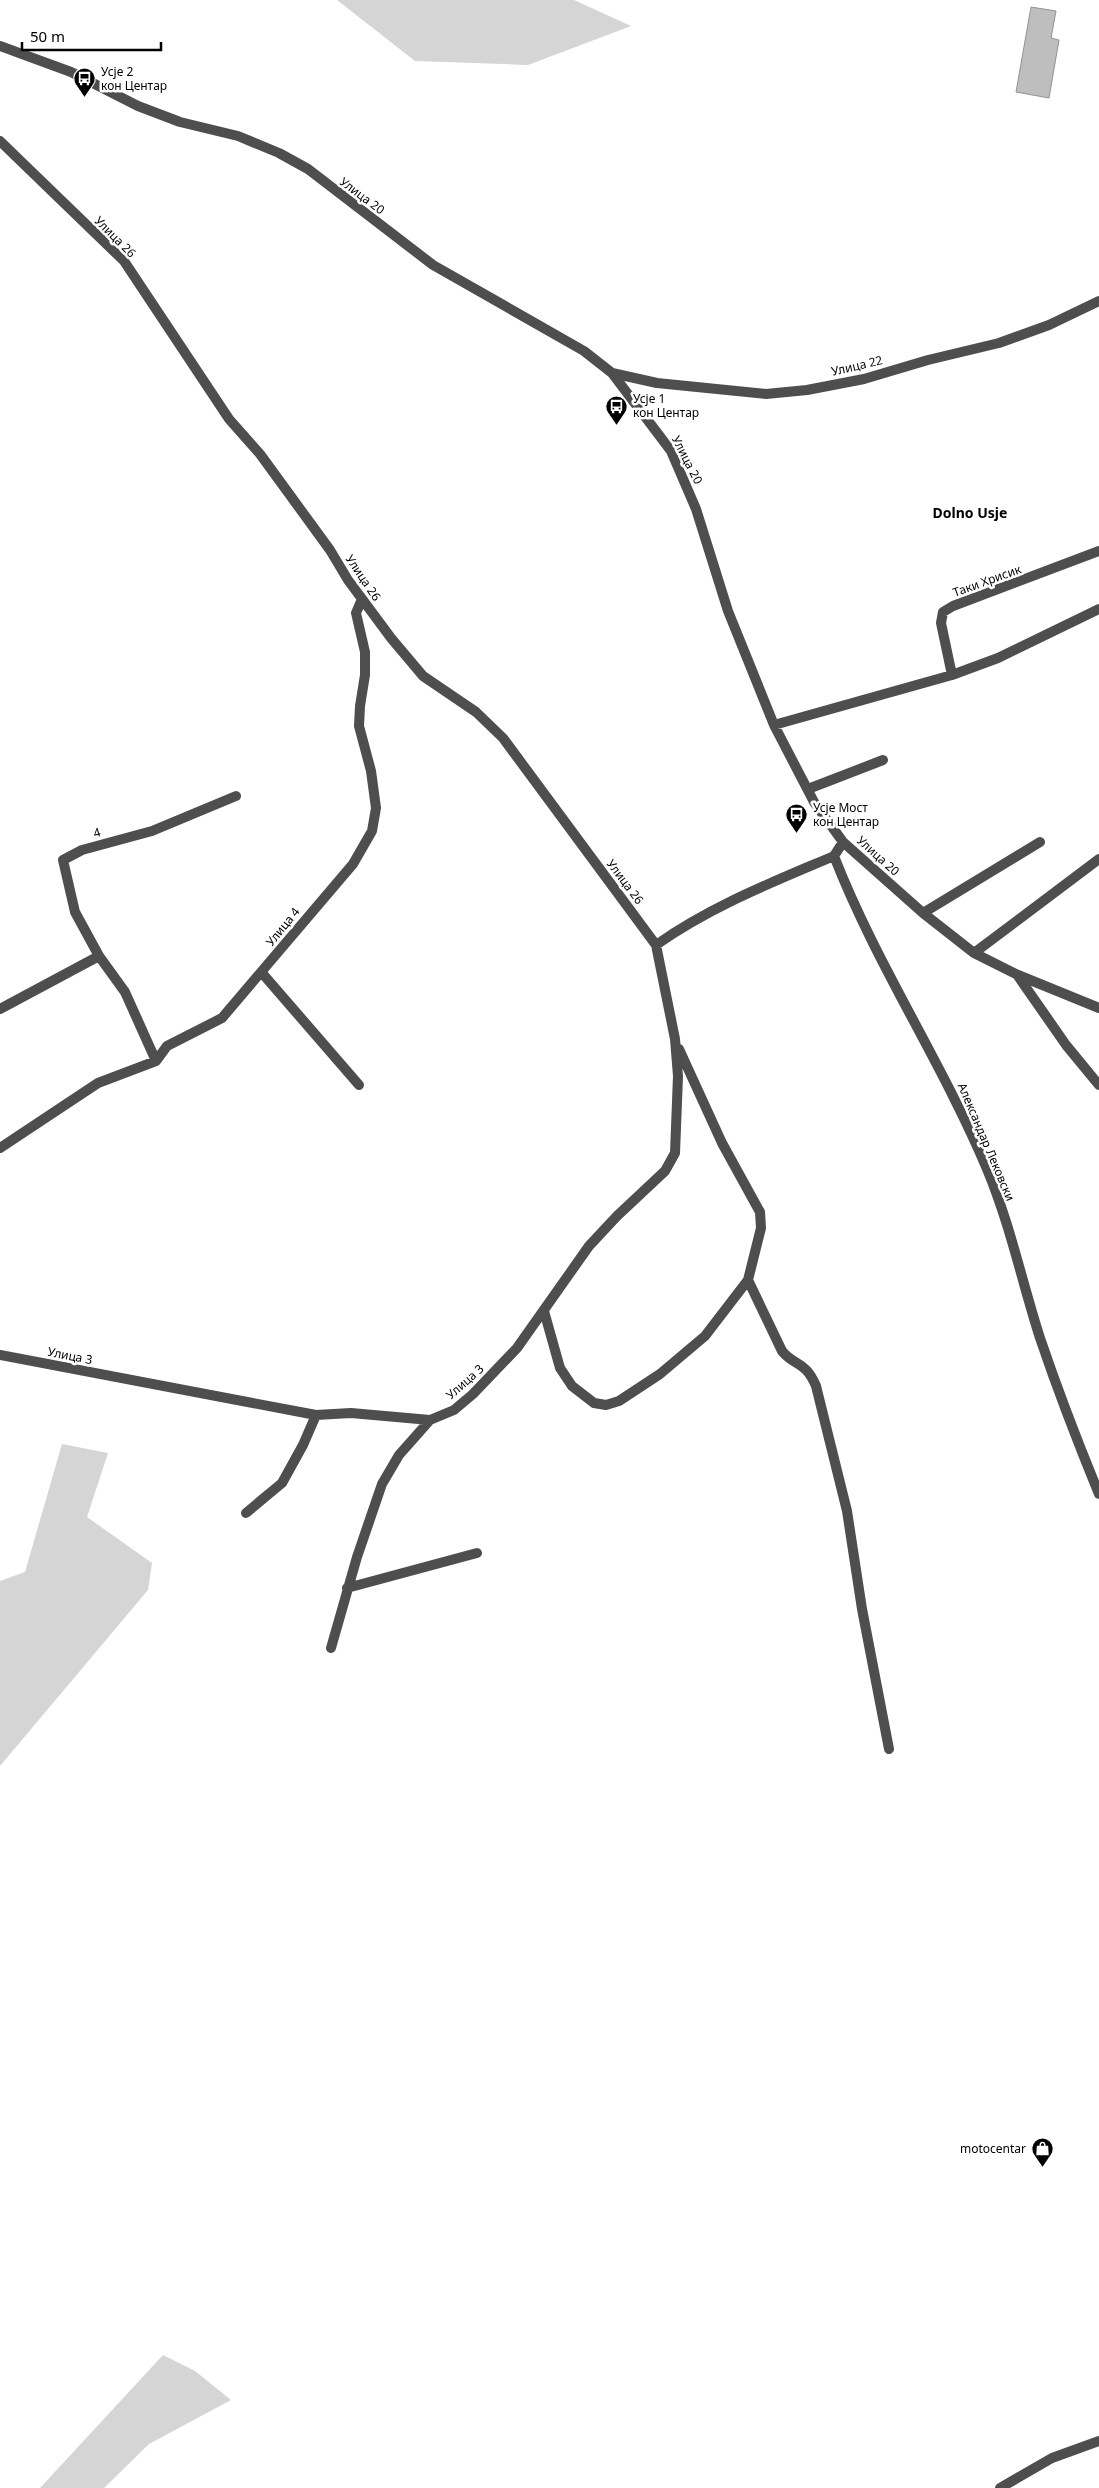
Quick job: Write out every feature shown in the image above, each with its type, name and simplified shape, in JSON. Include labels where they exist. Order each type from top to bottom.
[{"type":"street","name":"Улица 20","points":[[0,46],[71,72],[138,106],[180,122],[238,136],[279,153],[308,169],[433,265],[584,352],[612,373],[671,451],[696,509],[728,611],[774,725],[814,802],[843,842],[923,913],[974,953],[1018,975],[1099,1008]]},
{"type":"street","name":"Улица 26","points":[[0,141],[124,261],[229,419],[260,454],[330,550],[362,599],[423,676],[476,712],[503,738],[656,945],[675,1039]]},
{"type":"street","name":"Улица 22","points":[[612,373],[657,383],[766,394],[807,390],[864,379],[928,360],[999,343],[1049,325],[1099,301]]},
{"type":"street","name":"Таки Хрисик","points":[[952,675],[941,623],[943,612],[953,606],[1099,551]]},
{"type":"street","name":"Улица 4","points":[[0,1148],[98,1083],[156,1061],[167,1046],[222,1018],[262,973],[288,937],[353,864],[372,831],[376,808],[371,771],[359,726],[365,652],[356,613],[362,599]]},
{"type":"street","points":[[774,725],[952,675],[998,658],[1099,609]]},
{"type":"street","points":[[808,789],[883,760]]},
{"type":"street","name":"4","points":[[156,1061],[125,992],[99,956],[75,912],[63,860],[82,850],[152,831],[236,796]]},
{"type":"street","points":[[656,945],[686,924],[710,911],[834,856],[843,842]]},
{"type":"street","points":[[923,913],[1040,842]]},
{"type":"street","name":"Александар Лековски","points":[[834,856],[853,904],[950,1089],[988,1171],[1012,1242],[1040,1338],[1099,1494]]},
{"type":"street","points":[[974,953],[1099,859]]},
{"type":"street","points":[[0,1009],[99,956]]},
{"type":"street","points":[[262,973],[360,1084]]},
{"type":"street","points":[[1018,975],[1066,1045],[1099,1085]]},
{"type":"street","points":[[544,1311],[560,1368],[572,1386],[594,1403],[606,1405],[619,1401],[660,1374],[705,1336],[748,1280],[761,1228],[760,1212],[722,1143],[675,1039]]},
{"type":"street","name":"Улица 3","points":[[0,1355],[316,1415],[351,1413],[430,1420],[454,1410],[473,1394],[517,1348],[589,1246],[665,1171],[671,1162],[675,1152],[678,1085],[675,1039]]},
{"type":"street","points":[[748,1280],[785,1356],[804,1366],[811,1374],[816,1386],[846,1511],[862,1610],[889,1749]]},
{"type":"street","points":[[246,1513],[282,1483],[303,1445],[316,1415]]},
{"type":"street","points":[[331,1648],[347,1588],[382,1484],[399,1454],[430,1420]]},
{"type":"street","points":[[347,1588],[477,1553]]},
{"type":"street","points":[[1000,2488],[1052,2458],[1099,2441]]},
{"type":"shaded area","points":[[337,0],[574,0],[631,26],[528,65],[415,61]]},
{"type":"shaded area","points":[[62,1444],[108,1453],[87,1517],[152,1563],[148,1590],[0,1766],[0,1581],[25,1572]]},
{"type":"shaded area","points":[[163,2355],[195,2371],[231,2400],[149,2444],[104,2488],[40,2488]]},
{"type":"building","points":[[1031,7],[1056,11],[1051,38],[1059,40],[1049,98],[1016,92]]},
{"type":"place","name":"Усје 2 кон Центар","points":[[85,98]]},
{"type":"place","name":"Усје 1 кон Центар","points":[[617,425]]},
{"type":"place","name":"Усје Мост кон Центар","points":[[797,834]]},
{"type":"place","name":"motocentar","points":[[1042,2168]]},
{"type":"district","name":"Dolno Usje","points":[[970,513]]}]
